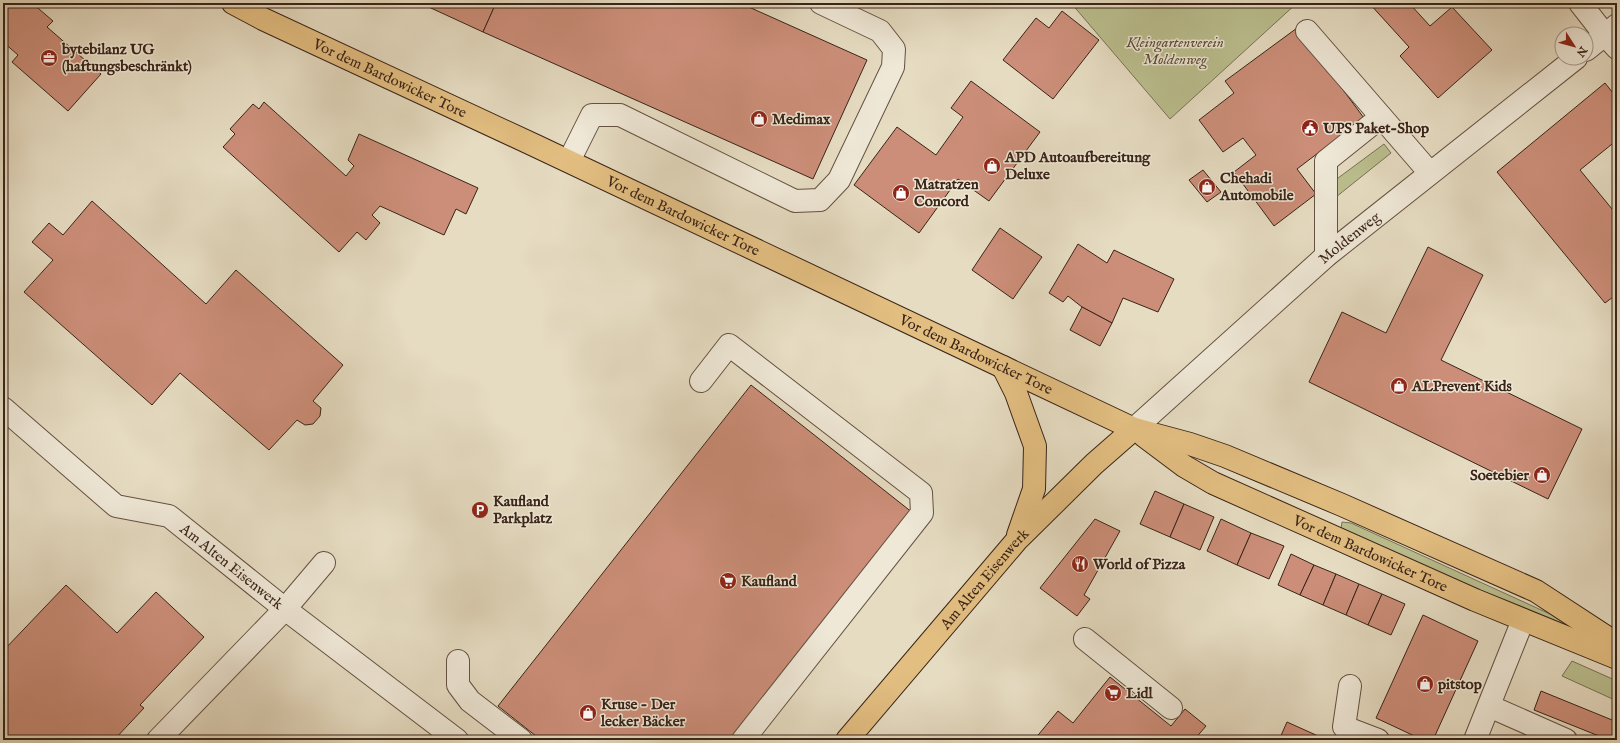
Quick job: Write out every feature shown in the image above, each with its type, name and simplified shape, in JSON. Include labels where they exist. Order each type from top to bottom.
[{"type":"main road","name":"Vor dem Bardowicker Tore","points":[[233,3],[1134,429],[1190,444],[1225,456],[1356,511],[1536,591],[1617,644]]},
{"type":"main road","points":[[1003,367],[1016,393],[1035,446],[1034,489],[1016,540]]},
{"type":"main road","name":"Vor dem Bardowicker Tore","points":[[1134,429],[1184,466],[1213,483],[1475,600],[1617,658]]},
{"type":"main road","name":"Am Alten Eisenwerk","points":[[847,740],[1016,540],[1094,464],[1134,429]]},
{"type":"street","points":[[569,162],[592,115],[620,115],[795,200],[820,200],[839,180],[893,67],[894,49],[880,31],[821,3]]},
{"type":"street","points":[[1580,3],[1613,36],[1594,46]]},
{"type":"street","points":[[1307,31],[1430,172]]},
{"type":"street","name":"Moldenweg","points":[[1134,429],[1326,256],[1430,172],[1566,66]]},
{"type":"street","points":[[1326,256],[1326,161],[1381,117]]},
{"type":"street","points":[[701,381],[729,346],[921,493],[922,513],[743,740]]},
{"type":"street","name":"Am Alten Eisenwerk","points":[[3,408],[116,506],[169,516],[285,609],[457,740]]},
{"type":"street","points":[[158,740],[285,609],[324,563]]},
{"type":"street","points":[[1475,740],[1523,620]]},
{"type":"street","points":[[1085,639],[1171,708]]},
{"type":"street","points":[[458,661],[458,685],[470,701],[521,740]]},
{"type":"street","points":[[1350,686],[1344,727],[1378,740]]},
{"type":"street","points":[[1489,706],[1566,740]]},
{"type":"green space","name":"Kleingartenverein Moldenweg","points":[[1071,3],[1297,3],[1170,119]]},
{"type":"green space","points":[[1384,144],[1391,153],[1331,201],[1334,181]]},
{"type":"green space","points":[[1342,522],[1351,523],[1550,614],[1598,644],[1341,529]]},
{"type":"green space","points":[[1572,661],[1617,681],[1617,701],[1562,676]]},
{"type":"building","name":"bytebilanz UG (haftungsbeschränkt)","points":[[3,3],[32,3],[53,21],[47,27],[101,74],[68,111],[12,62],[18,55],[3,42]]},
{"type":"building","points":[[420,3],[496,3],[483,32]]},
{"type":"building","name":"Medimax","points":[[496,3],[740,3],[867,60],[813,179],[483,32]]},
{"type":"building","points":[[1369,3],[1409,3],[1430,26],[1452,7],[1492,50],[1438,98],[1400,56],[1409,47]]},
{"type":"building","points":[[1062,11],[1099,40],[1053,99],[1003,60],[1036,18],[1049,28]]},
{"type":"building","points":[[1297,28],[1364,118],[1297,169],[1316,194],[1274,226],[1234,172],[1256,155],[1243,138],[1223,152],[1199,120],[1234,93],[1225,81]]},
{"type":"building","points":[[971,81],[1040,132],[989,201],[958,179],[919,233],[854,185],[897,127],[936,155],[963,117],[951,108]]},
{"type":"building","points":[[1605,83],[1617,98],[1617,140],[1580,170],[1617,215],[1617,294],[1605,303],[1497,172]]},
{"type":"building","points":[[264,102],[346,176],[354,166],[348,160],[359,134],[478,188],[466,214],[456,209],[444,235],[380,206],[372,215],[380,223],[366,240],[357,232],[339,252],[223,147],[235,134],[230,129],[253,104],[259,109]]},
{"type":"building","points":[[1203,170],[1221,192],[1207,202],[1189,180]]},
{"type":"building","points":[[92,201],[206,304],[236,270],[343,365],[313,401],[321,408],[320,416],[313,424],[305,425],[297,420],[269,450],[180,373],[152,405],[24,292],[53,260],[32,242],[49,223],[63,235]]},
{"type":"building","points":[[1000,228],[1042,257],[1013,299],[972,270]]},
{"type":"building","points":[[1078,244],[1107,263],[1114,250],[1174,279],[1158,312],[1123,298],[1112,323],[1082,307],[1068,296],[1063,302],[1049,293]]},
{"type":"building","points":[[1428,247],[1483,275],[1441,360],[1582,429],[1548,499],[1309,382],[1342,312],[1386,333]]},
{"type":"building","points":[[1082,307],[1112,323],[1100,346],[1070,330]]},
{"type":"building","name":"Kaufland","points":[[751,385],[913,513],[734,740],[541,740],[498,706]]},
{"type":"building","points":[[1155,491],[1184,504],[1170,537],[1140,524]]},
{"type":"building","points":[[1184,504],[1214,517],[1200,550],[1170,537]]},
{"type":"building","name":"World of Pizza","points":[[1095,519],[1120,531],[1084,595],[1090,599],[1077,616],[1040,588]]},
{"type":"building","points":[[1221,519],[1251,533],[1237,565],[1207,551]]},
{"type":"building","points":[[1251,533],[1284,546],[1269,579],[1237,565]]},
{"type":"building","points":[[1291,554],[1314,565],[1300,595],[1278,585]]},
{"type":"building","points":[[1314,565],[1336,574],[1323,605],[1300,595]]},
{"type":"building","points":[[1336,574],[1359,584],[1346,615],[1323,605]]},
{"type":"building","points":[[1359,584],[1382,594],[1368,625],[1346,615]]},
{"type":"building","points":[[66,585],[117,633],[156,592],[204,637],[140,705],[144,708],[114,740],[3,740],[3,651]]},
{"type":"building","points":[[1382,594],[1405,604],[1391,635],[1368,625]]},
{"type":"building","name":"pitstop","points":[[1423,615],[1478,641],[1433,740],[1423,740],[1376,718]]},
{"type":"building","name":"Lidl","points":[[1110,677],[1171,726],[1185,709],[1206,726],[1194,740],[1034,740],[1058,711],[1073,723]]},
{"type":"building","points":[[1541,691],[1617,722],[1617,740],[1609,740],[1534,710]]},
{"type":"building","points":[[1287,722],[1327,740],[1279,740]]},
{"type":"place","name":"bytebilanz UG (haftungsbeschränkt)","points":[[49,58]]},
{"type":"place","name":"Medimax","points":[[759,119]]},
{"type":"place","name":"UPS Paket-Shop","points":[[1310,128]]},
{"type":"place","name":"APD Autoaufbereitung Deluxe","points":[[992,166]]},
{"type":"place","name":"Chehadi Automobile","points":[[1207,187]]},
{"type":"place","name":"Matratzen Concord","points":[[901,193]]},
{"type":"place","name":"ALPrevent Kids","points":[[1399,386]]},
{"type":"place","name":"Soetebier","points":[[1542,475]]},
{"type":"place","name":"Kaufland Parkplatz","points":[[480,510]]},
{"type":"place","name":"World of Pizza","points":[[1080,564]]},
{"type":"place","name":"Kaufland","points":[[728,581]]},
{"type":"place","name":"pitstop","points":[[1425,684]]},
{"type":"place","name":"Lidl","points":[[1113,693]]},
{"type":"place","name":"Kruse - Der lecker Bäcker","points":[[588,713]]}]
